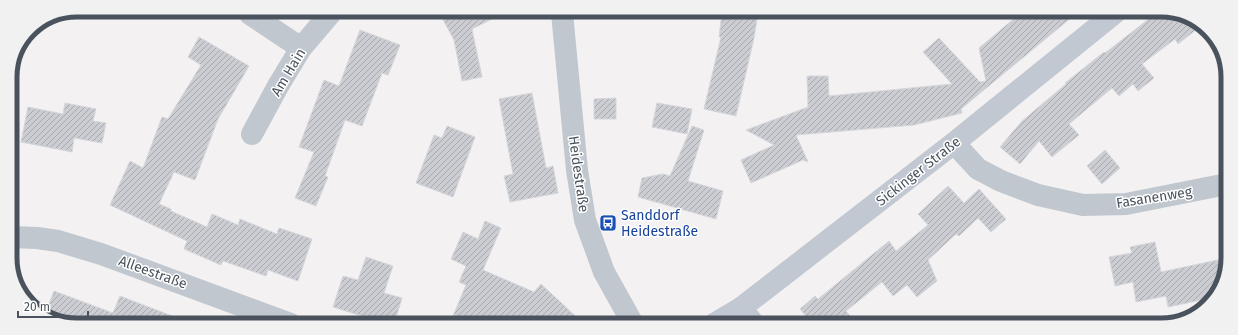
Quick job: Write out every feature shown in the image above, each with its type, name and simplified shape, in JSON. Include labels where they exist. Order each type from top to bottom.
[{"type":"street","points":[[254,17],[301,48]]},
{"type":"street","name":"Am Hain","points":[[252,134],[301,48],[327,17]]},
{"type":"street","name":"Heidestraße","points":[[562,17],[577,170],[585,220],[604,272],[630,318]]},
{"type":"street","name":"Sickinger Straße","points":[[748,316],[954,143],[1110,17]]},
{"type":"street","name":"Fasanenweg","points":[[954,143],[978,169],[1001,181],[1038,195],[1083,205],[1126,204],[1221,185]]},
{"type":"street","name":"Alleestraße","points":[[17,237],[58,241],[101,254],[275,318]]},
{"type":"building","points":[[442,17],[496,17],[472,29],[482,77],[462,81],[454,40]]},
{"type":"building","points":[[722,17],[757,17],[736,116],[704,109],[721,37],[719,37]]},
{"type":"building","points":[[1016,17],[1072,17],[961,109],[962,113],[914,125],[796,135],[808,162],[803,160],[751,183],[741,160],[774,145],[746,130],[808,107],[807,76],[828,76],[829,96],[952,84],[923,52],[939,38],[980,82],[986,81],[979,48]]},
{"type":"building","points":[[1151,17],[1173,18],[1187,23],[1197,29],[1178,44],[1175,39],[1142,64],[1154,78],[1138,91],[1133,84],[1119,96],[1112,88],[1069,124],[1079,135],[1052,157],[1039,141],[1020,164],[1000,147],[1022,121],[1066,84],[1065,83],[1104,52],[1105,53]]},
{"type":"building","points":[[360,30],[400,45],[388,75],[382,73],[362,126],[345,120],[325,176],[328,177],[316,206],[295,198],[314,152],[299,147],[324,80],[339,86]]},
{"type":"building","points":[[199,37],[249,66],[218,119],[195,180],[174,172],[159,204],[207,227],[212,214],[238,225],[240,219],[277,234],[279,228],[312,239],[298,281],[268,270],[266,276],[223,261],[221,265],[184,249],[187,241],[110,205],[130,161],[143,168],[162,117],[168,119],[201,65],[188,57]]},
{"type":"building","points":[[532,93],[546,168],[553,166],[558,193],[510,202],[504,176],[513,174],[499,99]]},
{"type":"building","points":[[616,98],[616,119],[594,119],[594,99]]},
{"type":"building","points":[[65,103],[96,109],[93,121],[106,123],[102,143],[74,138],[72,152],[21,142],[28,107],[63,114]]},
{"type":"building","points":[[657,103],[692,109],[687,134],[652,127]]},
{"type":"building","points":[[447,126],[475,137],[453,197],[416,183],[434,135],[442,138]]},
{"type":"building","points":[[692,126],[704,130],[688,181],[723,191],[716,219],[638,197],[642,178],[663,174],[670,176]]},
{"type":"building","points":[[1105,150],[1120,168],[1102,184],[1087,166]]},
{"type":"building","points":[[948,186],[964,203],[979,189],[1006,219],[991,232],[978,218],[959,236],[956,234],[928,260],[937,281],[917,297],[907,285],[893,296],[882,282],[846,311],[850,316],[848,318],[808,318],[800,309],[815,296],[818,299],[889,241],[896,251],[928,225],[918,214]]},
{"type":"building","points":[[485,221],[501,228],[483,270],[534,292],[541,284],[578,318],[458,318],[453,316],[466,285],[459,282],[466,266],[451,259],[463,232],[478,239]]},
{"type":"building","points":[[1155,242],[1161,272],[1221,259],[1218,277],[1213,288],[1203,300],[1168,307],[1166,296],[1136,302],[1133,282],[1115,286],[1109,257],[1132,253],[1130,247]]},
{"type":"building","points":[[366,257],[393,266],[384,293],[402,298],[396,318],[369,318],[333,307],[343,276],[358,280]]},
{"type":"building","points":[[54,291],[113,313],[120,296],[178,318],[77,318],[65,317],[47,309]]},
{"type":"place","name":"Sanddorf Heidestraße","points":[[608,223]]}]
